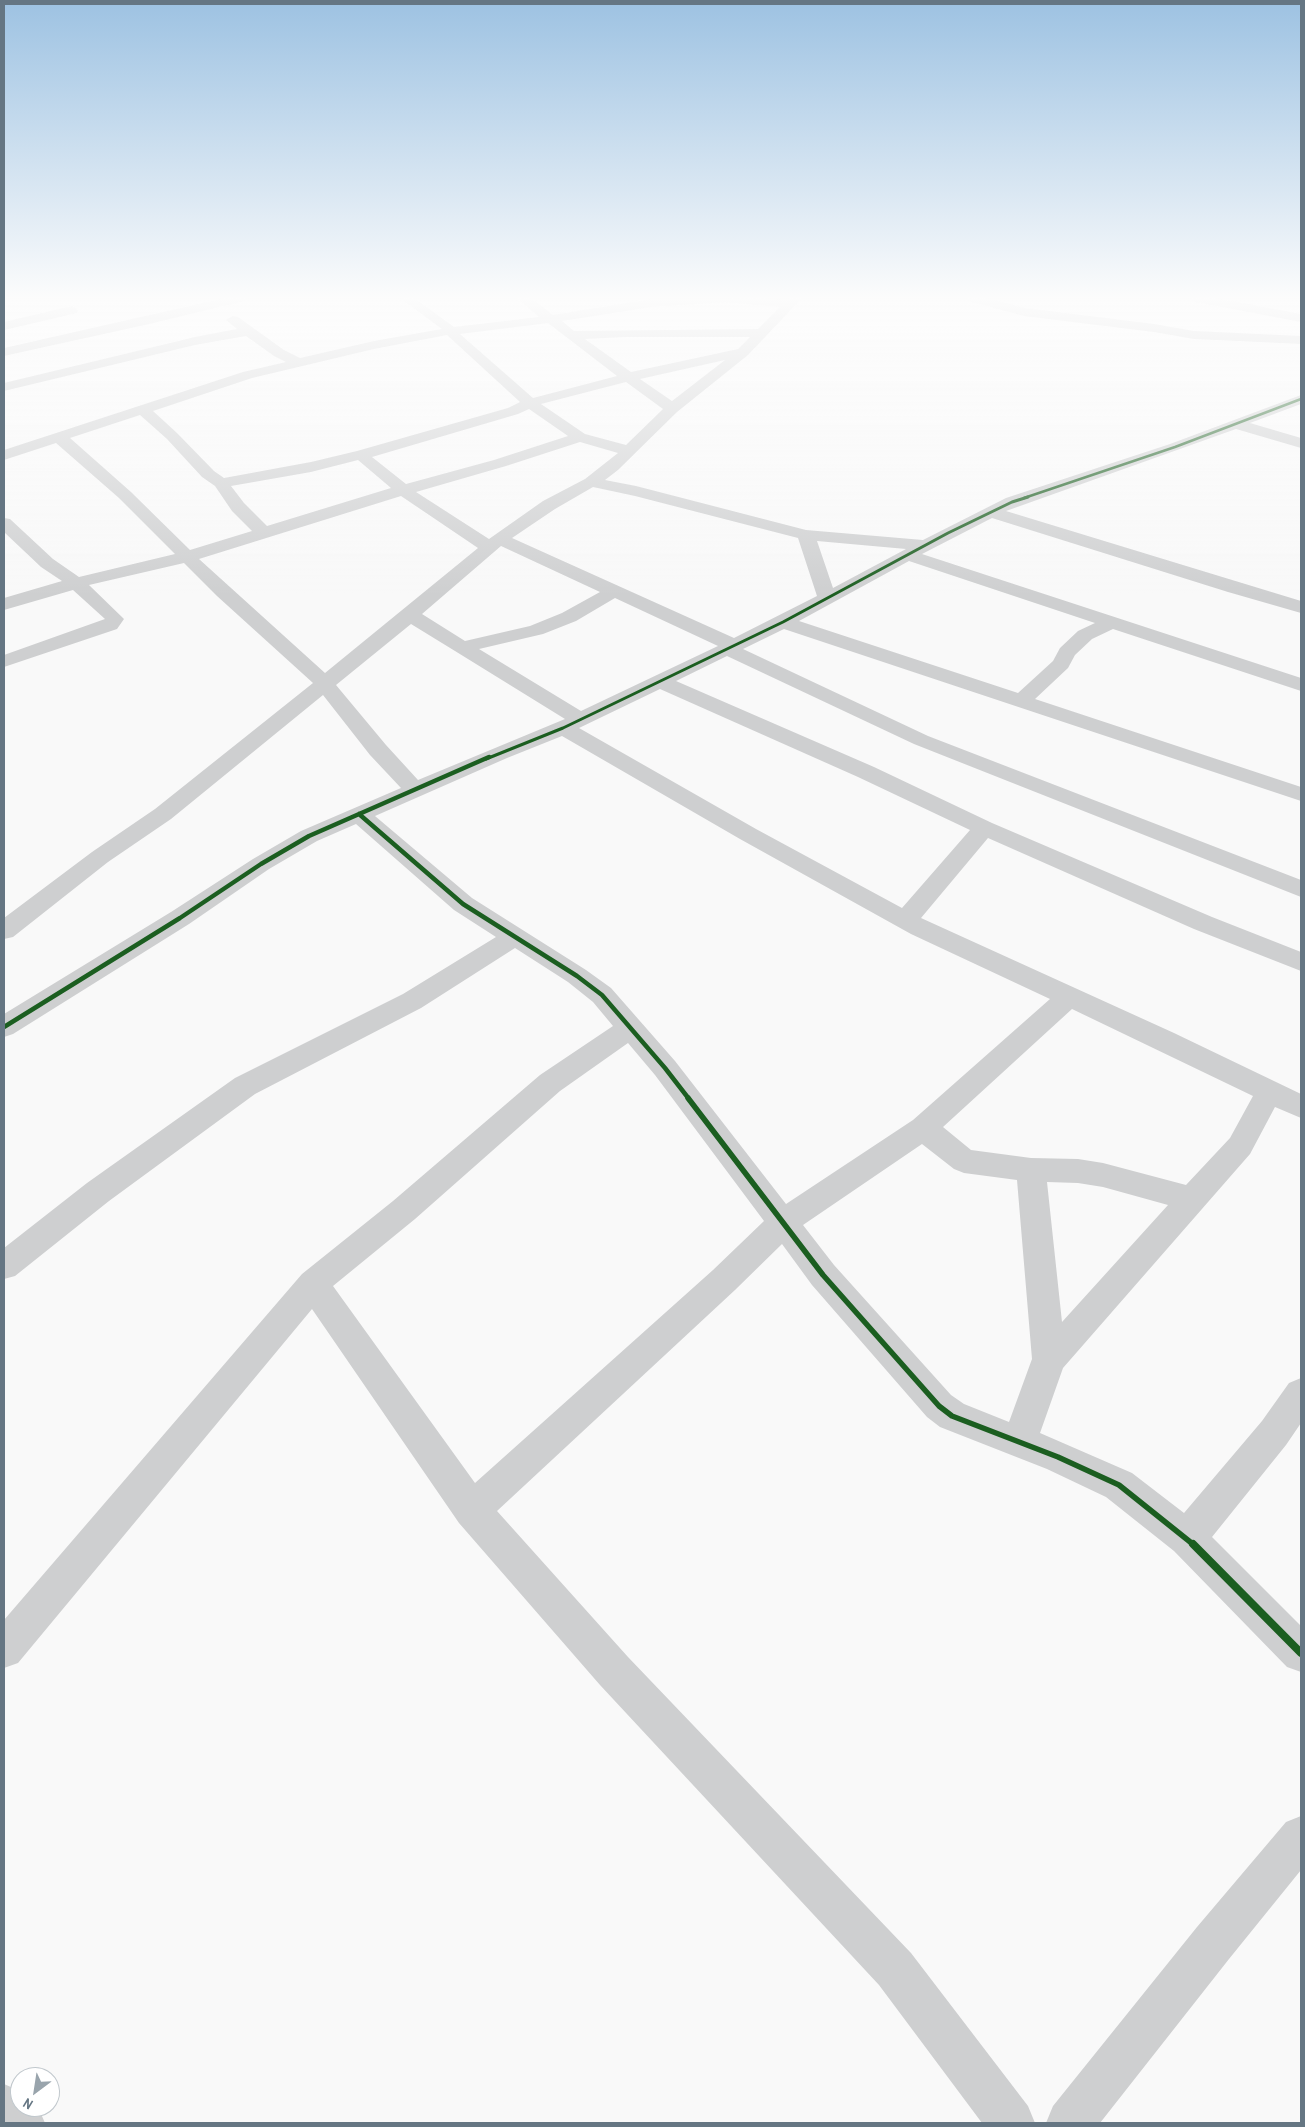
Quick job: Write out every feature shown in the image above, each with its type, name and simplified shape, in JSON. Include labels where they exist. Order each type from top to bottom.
[{"type":"street","points":[[4,455],[181,397]]},
{"type":"street","points":[[524,397],[580,438],[629,451]]},
{"type":"street","points":[[221,483],[311,467],[513,411],[530,403],[552,397]]},
{"type":"street","points":[[658,397],[672,409]]},
{"type":"street","points":[[4,931],[100,857],[163,814],[410,615],[494,543],[549,505],[591,482],[612,467],[687,397]]},
{"type":"street","points":[[4,1027],[180,918],[261,864],[309,836],[414,789],[571,724],[660,682],[783,622],[990,512],[1039,491],[1175,447],[1301,399]]},
{"type":"street","points":[[143,410],[172,436],[208,474],[221,483],[238,507],[263,532]]},
{"type":"street","points":[[1236,424],[1301,443]]},
{"type":"street","points":[[60,437],[125,495],[186,556],[325,684],[378,750],[414,789]]},
{"type":"street","points":[[4,604],[76,583],[186,556],[580,438]]},
{"type":"street","points":[[361,454],[403,490],[494,543],[615,591],[929,744],[1301,890]]},
{"type":"street","points":[[591,482],[636,491],[806,535],[926,545]]},
{"type":"street","points":[[990,512],[1225,586],[1301,606]]},
{"type":"street","points":[[4,523],[47,562],[76,583],[115,619],[110,625],[4,661]]},
{"type":"street","points":[[806,535],[827,598]]},
{"type":"street","points":[[908,555],[1301,685]]},
{"type":"street","points":[[462,647],[536,630],[569,617],[615,591]]},
{"type":"street","points":[[410,615],[462,647],[571,724],[748,834],[959,948],[1070,996],[1301,1107]]},
{"type":"street","points":[[783,622],[1301,794]]},
{"type":"street","points":[[1021,701],[1061,664],[1067,652],[1085,635],[1111,622]]},
{"type":"street","points":[[660,682],[866,772],[984,828],[1203,923],[1301,962]]},
{"type":"street","points":[[359,814],[463,904],[577,976],[602,995],[664,1068],[823,1275],[939,1406],[952,1416],[1072,1463],[1119,1485],[1187,1538],[1301,1653]]},
{"type":"street","points":[[906,919],[984,828]]},
{"type":"street","points":[[4,1266],[98,1192],[245,1086],[412,1001],[463,971],[514,937]]},
{"type":"street","points":[[472,1510],[716,1287],[784,1222],[923,1128],[1070,996]]},
{"type":"street","points":[[4,1649],[313,1284],[404,1210],[550,1083],[629,1029]]},
{"type":"street","points":[[1019,1442],[1049,1359],[1240,1146],[1269,1092]]},
{"type":"street","points":[[923,1128],[964,1161],[1031,1170],[1078,1171],[1103,1175],[1190,1200]]},
{"type":"street","points":[[1031,1170],[1049,1359]]},
{"type":"street","points":[[313,1284],[472,1510],[614,1671],[895,1969],[1011,2123]]},
{"type":"street","points":[[1187,1538],[1274,1434],[1301,1394]]},
{"type":"street","points":[[1070,2123],[1213,1943],[1301,1837]]},
{"type":"street","points":[[4,2108],[21,2123]]},
{"type":"cycle path","points":[[4,1027],[180,918],[261,864],[309,836],[499,753],[563,728],[783,622],[948,533],[1012,502],[1175,447],[1301,399]]},
{"type":"cycle path","points":[[359,814],[463,904],[577,976],[602,995],[665,1068],[823,1275],[939,1406],[952,1416],[1058,1457],[1119,1485],[1187,1538],[1301,1653]]}]
